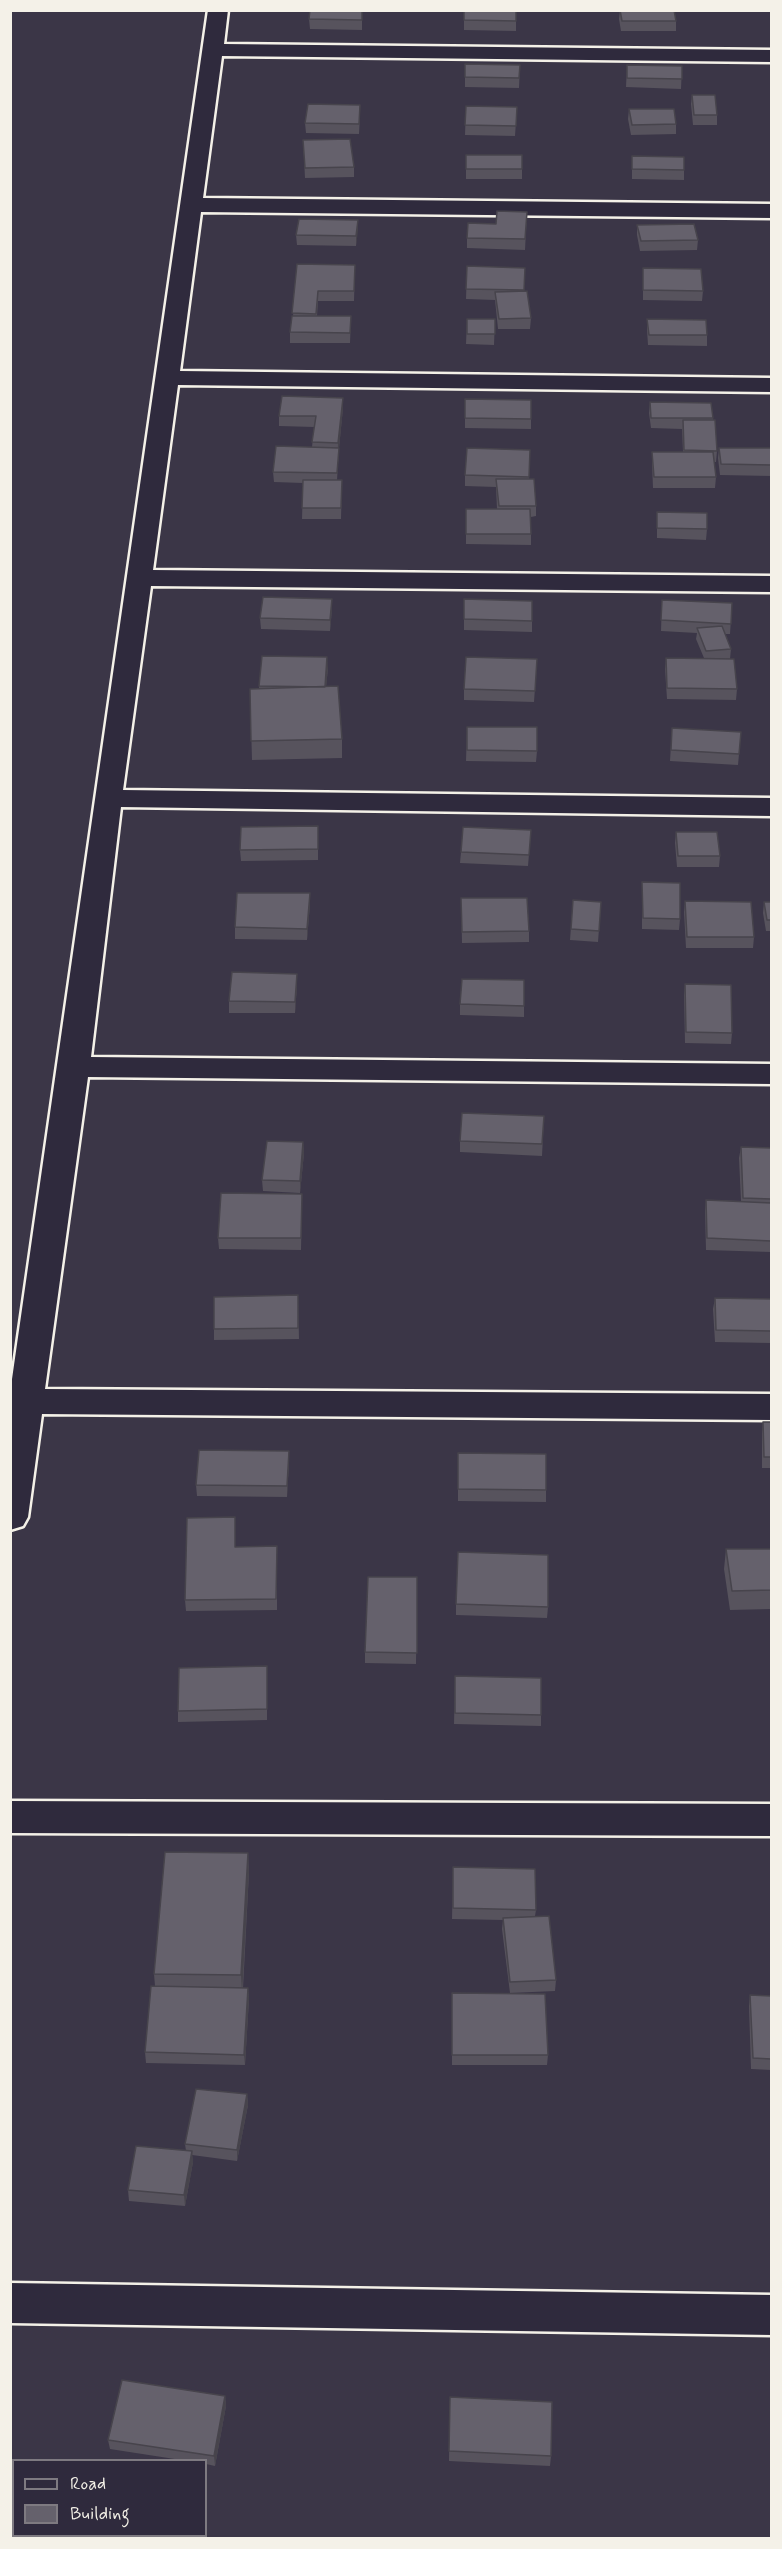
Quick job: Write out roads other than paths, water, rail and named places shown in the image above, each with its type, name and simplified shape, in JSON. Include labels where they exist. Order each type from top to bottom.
[{"type":"street","points":[[10,1517],[74,1067],[108,798],[218,10]]},
{"type":"street","points":[[213,50],[771,56]]},
{"type":"street","points":[[191,205],[771,211]]},
{"type":"street","points":[[167,378],[771,385]]},
{"type":"street","points":[[138,578],[771,584]]},
{"type":"street","points":[[108,798],[771,807]]},
{"type":"street","points":[[74,1067],[771,1074]]},
{"type":"street","points":[[27,1401],[771,1407]]},
{"type":"street","points":[[10,1817],[771,1820]]},
{"type":"street","points":[[10,2303],[771,2315]]}]
